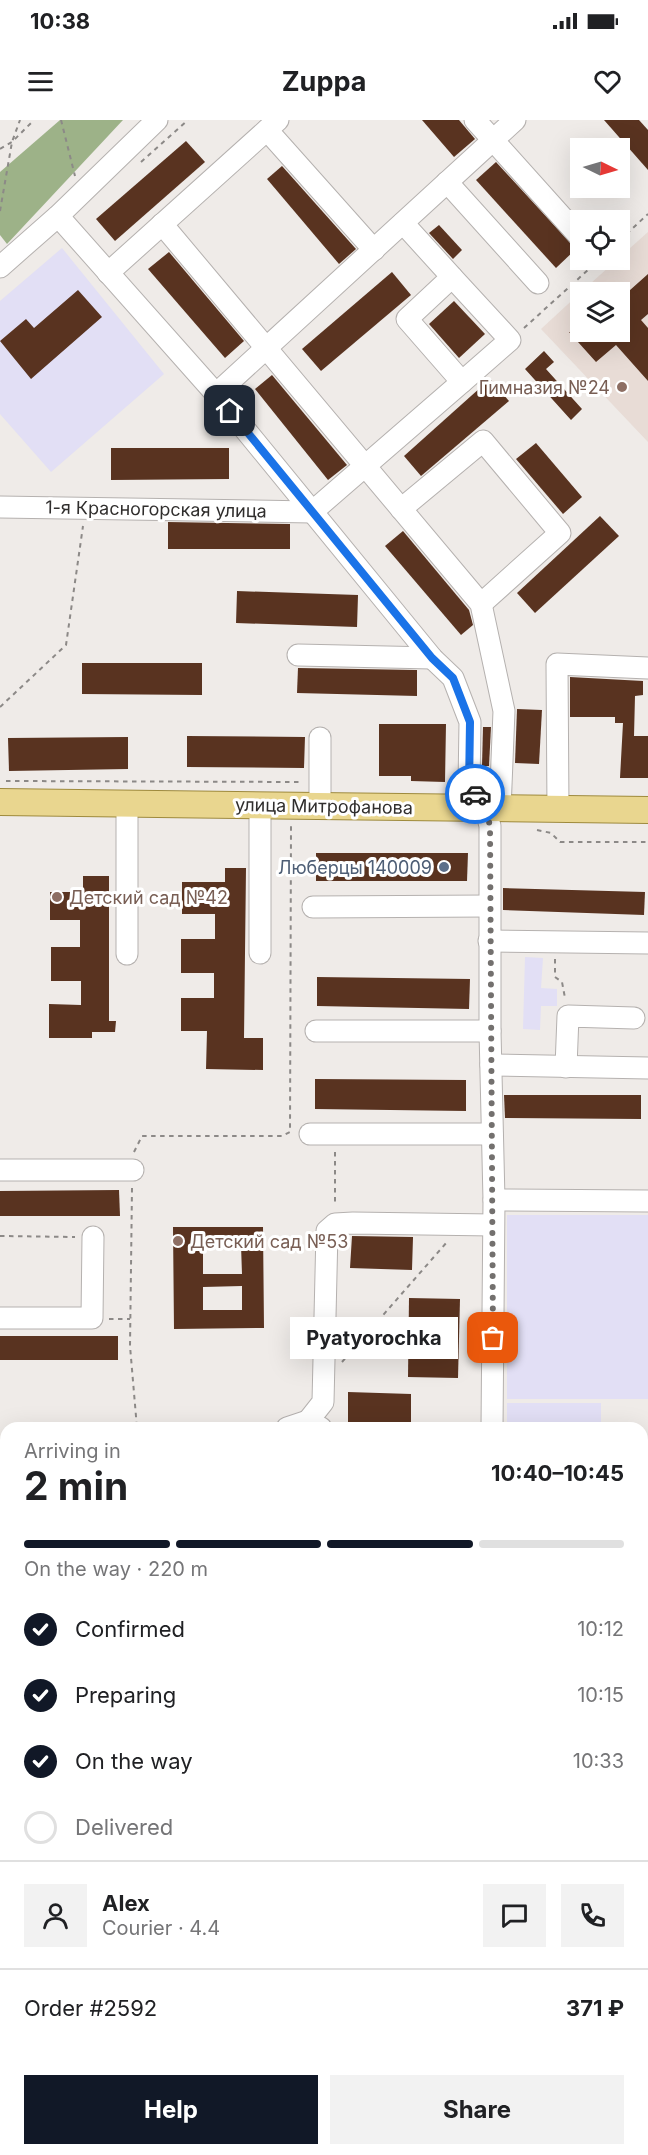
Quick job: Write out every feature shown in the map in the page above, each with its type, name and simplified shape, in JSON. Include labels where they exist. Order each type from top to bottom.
[{"type":"main road","name":"улица Митрофанова","points":[[0,802],[260,804],[319,793],[493,810],[648,810]]},
{"type":"street","points":[[0,267],[58,216],[157,120]]},
{"type":"street","points":[[475,120],[570,226]]},
{"type":"street","points":[[216,394],[515,120]]},
{"type":"street","points":[[108,273],[272,125],[374,250]]},
{"type":"street","points":[[447,182],[538,283]]},
{"type":"street","points":[[58,216],[216,394],[432,658],[453,678],[470,722],[469,788],[493,810]]},
{"type":"street","points":[[312,512],[510,340],[403,223]]},
{"type":"street","points":[[162,224],[481,604],[504,711],[490,826],[489,941],[494,1200],[492,1422]]},
{"type":"street","points":[[452,277],[407,319],[462,382]]},
{"type":"street","points":[[401,509],[483,441],[522,487],[560,533],[481,604]]},
{"type":"street","name":"1-я Красногорская улица","points":[[0,507],[312,512]]},
{"type":"street","points":[[298,655],[432,658]]},
{"type":"street","points":[[558,810],[557,664],[648,668]]},
{"type":"street","points":[[319,793],[320,738]]},
{"type":"street","points":[[127,803],[127,954]]},
{"type":"street","points":[[260,804],[260,953]]},
{"type":"street","points":[[313,907],[489,906]]},
{"type":"street","points":[[489,941],[648,943]]},
{"type":"street","points":[[566,1067],[568,1016],[634,1018]]},
{"type":"street","points":[[316,1030],[490,1031]]},
{"type":"street","points":[[491,1065],[648,1068]]},
{"type":"street","points":[[310,1134],[492,1134]]},
{"type":"street","points":[[0,1170],[133,1170]]},
{"type":"street","points":[[494,1200],[648,1201]]},
{"type":"street","points":[[316,1422],[323,1402],[327,1231],[335,1224],[493,1225]]},
{"type":"street","points":[[0,1318],[92,1318],[93,1237]]},
{"type":"path","points":[[0,211],[12,142],[20,120]]},
{"type":"path","points":[[0,149],[12,142],[34,120]]},
{"type":"path","points":[[61,120],[74,167],[75,183]]},
{"type":"path","points":[[630,231],[648,214]]},
{"type":"path","points":[[510,340],[588,270]]},
{"type":"path","points":[[0,707],[66,645],[85,508]]},
{"type":"path","points":[[0,781],[319,793]]},
{"type":"path","points":[[137,1422],[130,1319],[134,1149],[142,1136],[282,1136],[290,1132],[291,823]]},
{"type":"path","points":[[532,829],[551,833],[560,842],[648,842]]},
{"type":"path","points":[[555,943],[555,977],[562,982],[568,1016]]},
{"type":"path","points":[[334,1134],[335,1224]]},
{"type":"path","points":[[324,1382],[462,1225]]},
{"type":"path","points":[[0,1236],[93,1237]]},
{"type":"path","points":[[92,1318],[130,1319]]},
{"type":"shaded area","name":"Гимназия №24","points":[[648,232],[648,442],[541,329],[570,302],[570,342],[630,342],[630,282],[592,282],[606,270],[630,270],[630,248]]},
{"type":"shaded area","points":[[62,248],[164,374],[51,472],[0,414],[0,301]]},
{"type":"shaded area","points":[[525,957],[543,958],[541,988],[557,989],[557,1006],[541,1006],[540,1030],[523,1029]]},
{"type":"shaded area","points":[[507,1215],[648,1215],[648,1399],[507,1399]]},
{"type":"shaded area","points":[[507,1403],[601,1403],[601,1422],[507,1422]]},
{"type":"green space","points":[[60,120],[123,120],[7,244],[0,235],[0,172]]},
{"type":"building","points":[[422,120],[459,120],[475,139],[454,157]]},
{"type":"building","points":[[604,120],[639,120],[648,130],[648,170],[630,150],[630,138],[620,138]]},
{"type":"building","points":[[186,141],[205,162],[115,241],[96,219]]},
{"type":"building","points":[[496,162],[570,242],[570,255],[556,268],[476,180]]},
{"type":"building","points":[[282,166],[356,249],[339,264],[267,179]]},
{"type":"building","points":[[439,225],[462,250],[453,259],[429,233]]},
{"type":"building","points":[[169,252],[244,341],[225,358],[148,269]]},
{"type":"building","points":[[392,272],[411,295],[321,371],[302,349]]},
{"type":"building","points":[[648,274],[648,314],[641,320],[648,328],[648,381],[616,345],[596,362],[578,342],[630,342],[630,290]]},
{"type":"building","points":[[78,290],[102,317],[31,379],[0,341],[26,319],[34,328]]},
{"type":"building","points":[[454,301],[485,334],[459,358],[429,324]]},
{"type":"building","points":[[544,351],[554,362],[546,369],[582,409],[571,420],[525,369]]},
{"type":"building","points":[[272,375],[347,465],[328,480],[255,389]]},
{"type":"building","points":[[490,379],[509,401],[421,476],[404,456]]},
{"type":"building","points":[[536,443],[582,497],[563,514],[516,459]]},
{"type":"building","points":[[111,448],[229,448],[229,479],[111,480]]},
{"type":"building","points":[[600,516],[619,536],[535,613],[517,593]]},
{"type":"building","points":[[168,522],[290,524],[290,549],[168,549]]},
{"type":"building","points":[[403,531],[469,610],[473,625],[461,635],[385,546]]},
{"type":"building","points":[[237,591],[358,595],[357,627],[236,623]]},
{"type":"building","points":[[82,663],[202,663],[202,695],[82,694]]},
{"type":"building","points":[[298,668],[417,670],[417,696],[297,693]]},
{"type":"building","points":[[570,677],[643,681],[643,695],[635,696],[634,736],[648,736],[648,778],[620,778],[623,723],[615,723],[615,717],[570,717]]},
{"type":"building","points":[[517,709],[542,710],[539,764],[515,763]]},
{"type":"building","points":[[379,724],[446,724],[445,782],[411,781],[411,776],[379,776]]},
{"type":"building","points":[[483,727],[491,727],[489,766],[482,766]]},
{"type":"building","points":[[187,736],[305,737],[304,768],[187,767]]},
{"type":"building","points":[[128,737],[128,769],[9,771],[8,738]]},
{"type":"building","points":[[316,853],[468,853],[467,881],[316,881]]},
{"type":"building","points":[[225,868],[246,868],[244,1038],[263,1038],[263,1070],[206,1069],[207,1031],[181,1031],[181,998],[214,998],[214,973],[181,973],[181,939],[215,939],[215,914],[182,914],[182,882],[225,882]]},
{"type":"building","points":[[83,876],[109,876],[109,1021],[116,1021],[115,1032],[92,1032],[92,1038],[49,1038],[49,1004],[81,1005],[81,981],[51,981],[51,947],[80,947],[80,920],[50,920],[50,892],[83,892]]},
{"type":"building","points":[[503,888],[645,892],[644,915],[503,910]]},
{"type":"building","points":[[317,977],[470,979],[469,1009],[317,1006]]},
{"type":"building","points":[[315,1079],[466,1080],[466,1111],[315,1109]]},
{"type":"building","points":[[504,1095],[641,1095],[641,1119],[505,1118]]},
{"type":"building","points":[[119,1190],[120,1216],[0,1216],[0,1191]]},
{"type":"building","points":[[173,1227],[263,1227],[264,1328],[174,1329]],"holes":[[[241,1245],[242,1274],[203,1274],[203,1247]],[[242,1286],[242,1310],[203,1310],[203,1287]]]},
{"type":"building","points":[[352,1236],[413,1237],[412,1270],[350,1268]]},
{"type":"building","points":[[409,1298],[460,1299],[458,1378],[408,1377]]},
{"type":"building","points":[[0,1336],[118,1336],[118,1360],[0,1360]]},
{"type":"building","points":[[348,1392],[411,1394],[411,1422],[348,1422]]},
{"type":"way so far","points":[[475,794],[486,810],[490,826],[490,1031],[494,1200],[493,1338]]},
{"type":"place","name":"Гимназия №24","points":[[622,387]]},
{"type":"place","name":"Люберцы 140009","points":[[444,867]]},
{"type":"place","name":"Детский сад №42","points":[[57,897]]},
{"type":"place","name":"Детский сад №53","points":[[178,1241]]},
{"type":"place","name":"Pyatyorochka","points":[[493,1338]]},
{"type":"route","points":[[230,411],[432,658],[453,678],[470,722],[469,788],[475,794]]}]
